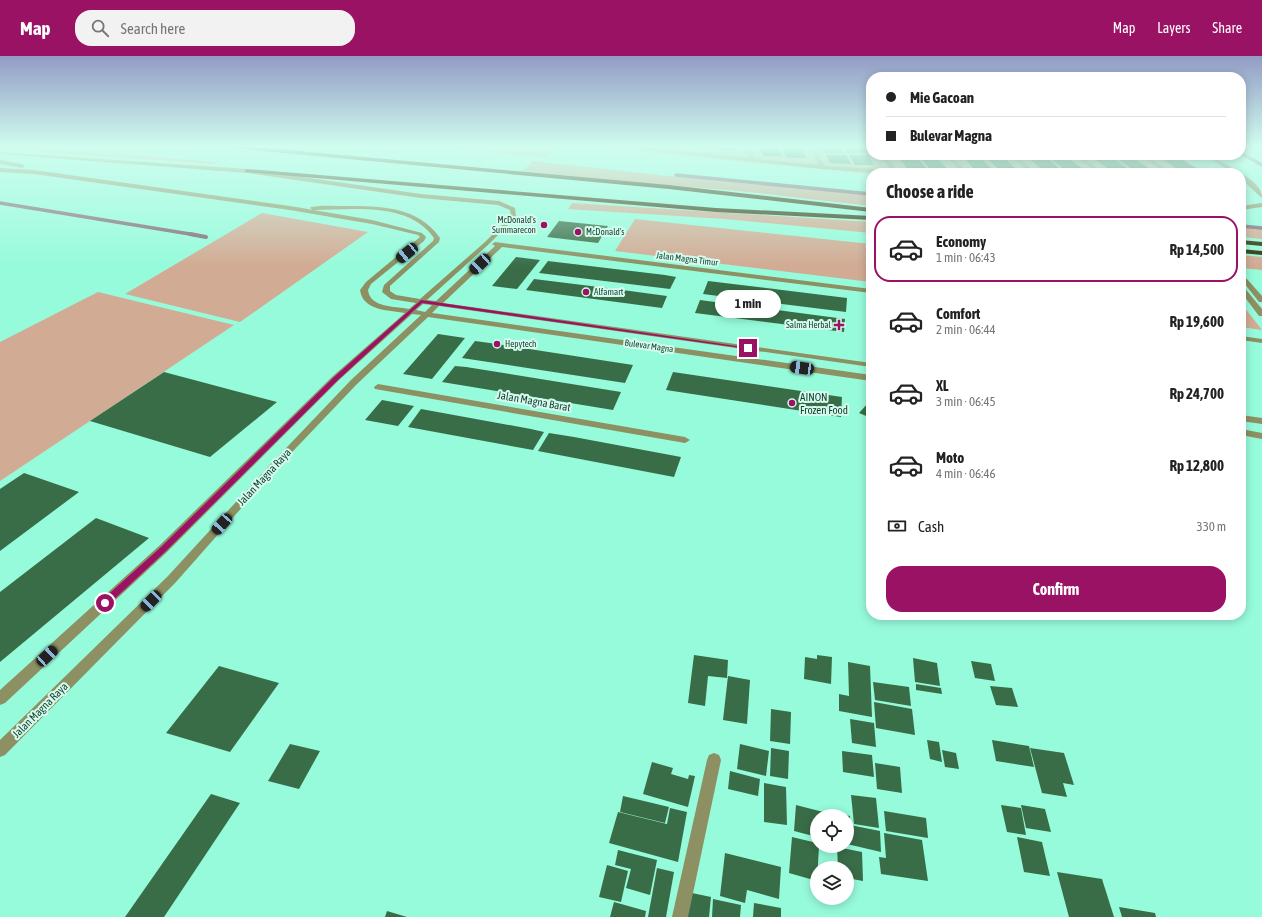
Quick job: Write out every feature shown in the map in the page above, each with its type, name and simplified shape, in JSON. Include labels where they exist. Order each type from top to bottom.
[{"type":"highway","points":[[430,186],[716,210],[866,218]]},
{"type":"highway","points":[[660,186],[866,210]]},
{"type":"highway","points":[[1246,242],[1262,244]]},
{"type":"highway","points":[[1246,251],[1262,253]]},
{"type":"street","points":[[135,186],[290,208]]},
{"type":"street","name":"Jalan Magna Raya","points":[[0,699],[163,549],[336,378],[487,243],[514,216],[513,209],[499,202],[421,196],[353,186]]},
{"type":"street","points":[[1254,186],[1262,196]]},
{"type":"street","points":[[1246,207],[1262,205]]},
{"type":"street","name":"Bulevar Magna","points":[[290,208],[384,208],[416,219],[432,230],[438,238],[436,242],[385,288],[386,292],[394,297],[866,364]]},
{"type":"street","name":"Bulevar Magna","points":[[290,208],[372,222],[422,235],[422,240],[415,247],[368,284],[364,290],[368,303],[410,312],[866,377]]},
{"type":"street","name":"Jalan Magna Timur","points":[[487,243],[866,290]]},
{"type":"street","name":"Jalan Magna Raya","points":[[0,750],[172,580],[272,468],[354,382],[502,244]]},
{"type":"street","points":[[1246,281],[1262,300]]},
{"type":"street","points":[[1246,293],[1262,314]]},
{"type":"street","points":[[1246,339],[1262,341]]},
{"type":"street","name":"Jalan Magna Barat","points":[[378,387],[685,440]]},
{"type":"street","points":[[1246,419],[1262,421]]},
{"type":"street","points":[[1246,433],[1262,436]]},
{"type":"street","points":[[680,917],[714,760]]},
{"type":"shaded area","points":[[680,186],[777,186],[866,195],[866,205],[739,191]]},
{"type":"shaded area","points":[[572,203],[866,222],[866,233],[725,219],[568,209]]},
{"type":"shaded area","points":[[262,213],[368,232],[240,322],[125,294]]},
{"type":"shaded area","points":[[635,219],[866,243],[866,281],[615,251]]},
{"type":"shaded area","points":[[1246,227],[1262,229],[1262,239],[1246,237]]},
{"type":"shaded area","points":[[1246,255],[1262,257],[1262,270],[1246,268]]},
{"type":"shaded area","points":[[98,292],[234,325],[0,481],[0,342]]},
{"type":"shaded area","points":[[1246,309],[1262,330],[1246,328]]},
{"type":"building","name":"McDonald's","points":[[559,221],[608,226],[598,243],[547,237]]},
{"type":"building","points":[[516,257],[540,260],[517,289],[492,286]]},
{"type":"building","points":[[548,261],[676,277],[670,289],[539,273]]},
{"type":"building","points":[[534,279],[667,296],[662,308],[526,290]]},
{"type":"building","points":[[708,281],[847,298],[846,312],[703,294]]},
{"type":"building","points":[[700,300],[845,319],[844,332],[695,313]]},
{"type":"building","points":[[438,334],[465,338],[432,379],[403,374]]},
{"type":"building","points":[[475,341],[633,365],[625,383],[462,358]]},
{"type":"building","points":[[455,366],[621,392],[613,410],[442,382]]},
{"type":"building","points":[[164,372],[277,402],[210,457],[90,421]]},
{"type":"building","points":[[673,372],[842,397],[841,417],[666,390]]},
{"type":"building","points":[[382,400],[414,406],[398,426],[365,420]]},
{"type":"building","points":[[866,405],[866,416],[859,413]]},
{"type":"building","points":[[421,409],[544,432],[533,450],[408,427]]},
{"type":"building","points":[[549,433],[681,457],[674,477],[538,451]]},
{"type":"building","points":[[24,473],[79,492],[0,551],[0,489]]},
{"type":"building","points":[[96,518],[149,538],[0,662],[0,592]]},
{"type":"building","points":[[694,655],[728,660],[727,678],[708,676],[705,706],[688,703]]},
{"type":"building","points":[[817,655],[832,657],[831,684],[804,679],[805,657],[817,659]]},
{"type":"building","points":[[913,658],[937,663],[940,686],[915,682]]},
{"type":"building","points":[[971,661],[991,664],[995,681],[975,678]]},
{"type":"building","points":[[848,662],[870,666],[872,717],[839,711],[839,694],[849,696]]},
{"type":"building","points":[[219,666],[279,683],[230,752],[166,733]]},
{"type":"building","points":[[728,676],[750,680],[747,724],[723,720]]},
{"type":"building","points":[[873,682],[909,687],[911,706],[875,700]]},
{"type":"building","points":[[916,684],[941,688],[942,694],[916,690]]},
{"type":"building","points":[[990,686],[1012,688],[1018,707],[996,705]]},
{"type":"building","points":[[874,702],[912,709],[915,735],[876,728]]},
{"type":"building","points":[[771,709],[791,712],[790,744],[770,741]]},
{"type":"building","points":[[850,719],[874,723],[876,747],[852,743]]},
{"type":"building","points":[[927,740],[939,742],[942,762],[930,759]]},
{"type":"building","points":[[992,740],[1029,746],[1034,767],[996,761]]},
{"type":"building","points":[[290,744],[320,751],[299,789],[268,781]]},
{"type":"building","points":[[740,744],[769,751],[766,776],[737,769]]},
{"type":"building","points":[[771,748],[789,751],[788,779],[770,776]]},
{"type":"building","points":[[1030,748],[1064,753],[1074,785],[1063,783],[1067,797],[1042,793]]},
{"type":"building","points":[[942,750],[956,753],[959,769],[945,767]]},
{"type":"building","points":[[842,751],[872,755],[874,777],[843,772]]},
{"type":"building","points":[[652,762],[673,768],[671,774],[688,779],[689,775],[695,776],[688,807],[643,794]]},
{"type":"building","points":[[875,763],[900,767],[902,793],[877,789]]},
{"type":"building","points":[[730,771],[760,779],[758,796],[728,789]]},
{"type":"building","points":[[764,783],[786,787],[787,825],[764,822]]},
{"type":"building","points":[[211,794],[240,803],[164,917],[125,917]]},
{"type":"building","points":[[851,795],[876,798],[879,828],[854,824],[854,809],[852,809]]},
{"type":"building","points":[[623,796],[669,807],[665,823],[620,812]]},
{"type":"building","points":[[796,805],[812,809],[810,809],[810,835],[794,831]]},
{"type":"building","points":[[1001,805],[1021,808],[1026,835],[1007,832]]},
{"type":"building","points":[[1021,805],[1045,809],[1051,832],[1026,828]]},
{"type":"building","points":[[670,808],[687,812],[678,862],[609,843],[618,812],[667,824]]},
{"type":"building","points":[[884,811],[926,818],[928,838],[886,831]]},
{"type":"building","points":[[854,826],[880,831],[881,852],[854,846]]},
{"type":"building","points":[[884,833],[922,840],[928,881],[881,874],[879,857],[886,858]]},
{"type":"building","points":[[792,837],[810,841],[810,853],[819,853],[818,861],[810,861],[810,879],[789,873]]},
{"type":"building","points":[[1017,837],[1042,842],[1050,876],[1024,872]]},
{"type":"building","points":[[618,850],[657,860],[650,895],[626,888],[631,869],[615,865]]},
{"type":"building","points":[[854,850],[862,852],[863,881],[854,879],[854,861],[838,861],[837,853],[854,853]]},
{"type":"building","points":[[725,853],[781,867],[779,899],[747,890],[745,903],[720,896]]},
{"type":"building","points":[[607,865],[628,871],[621,902],[599,897]]},
{"type":"building","points":[[657,868],[674,872],[666,917],[648,917]]},
{"type":"building","points":[[1057,872],[1102,879],[1114,917],[1069,917]]},
{"type":"building","points":[[687,892],[711,897],[709,917],[684,917]]},
{"type":"building","points":[[713,899],[741,905],[740,917],[712,917]]},
{"type":"building","points":[[614,902],[646,911],[645,917],[610,917]]},
{"type":"building","points":[[754,903],[781,908],[781,917],[753,917]]},
{"type":"building","points":[[1119,907],[1155,913],[1156,917],[1122,917]]},
{"type":"building","points":[[387,911],[407,917],[385,917]]},
{"type":"waterway","points":[[791,186],[866,194]]},
{"type":"waterway","points":[[0,203],[191,234]]},
{"type":"waterway","points":[[1246,226],[1262,228]]},
{"type":"waterway","points":[[191,234],[196,235]]},
{"type":"waterway","points":[[191,234],[206,237]]},
{"type":"place","name":"McDonald's Summarecon","points":[[544,225]]},
{"type":"place","name":"McDonald's","points":[[578,232]]},
{"type":"place","name":"Alfamart","points":[[586,292]]},
{"type":"place","name":"Salma Herbal","points":[[839,325]]},
{"type":"place","name":"Hepytech","points":[[497,344]]},
{"type":"place","name":"AINON Frozen Food","points":[[792,403]]},
{"type":"route","points":[[105,603],[163,549],[336,378],[421,302],[748,348]]}]
